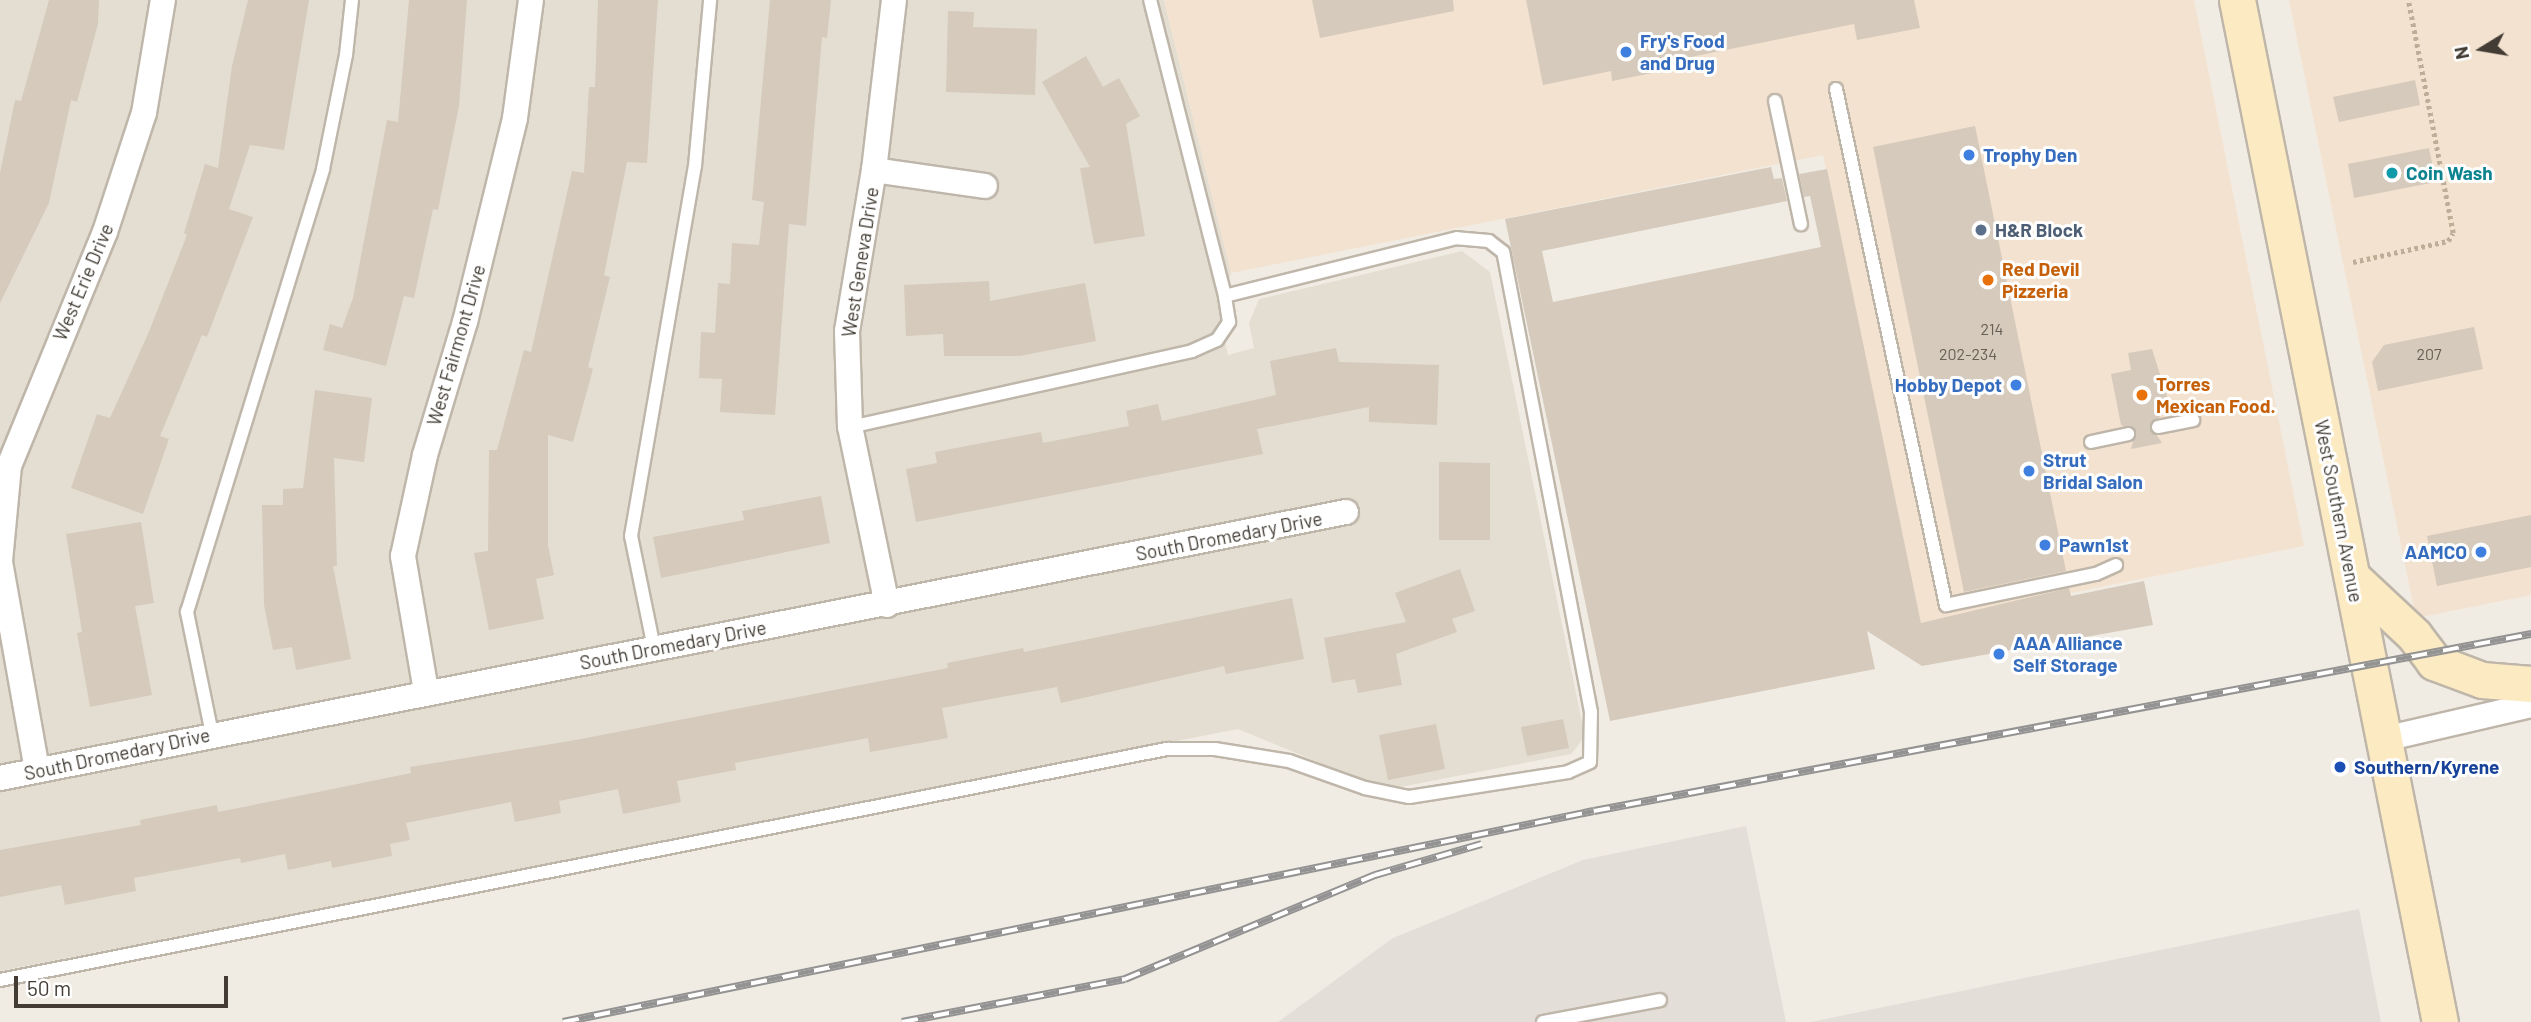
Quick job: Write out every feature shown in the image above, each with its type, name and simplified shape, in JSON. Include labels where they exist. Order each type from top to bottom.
[{"type":"main road","name":"West Southern Avenue","points":[[2238,0],[2440,1022]]},
{"type":"main road","points":[[2352,577],[2414,635],[2434,662],[2451,672],[2482,680],[2531,684]]},
{"type":"street","name":"West Erie Drive","points":[[37,770],[0,562],[9,466],[105,232],[127,166],[144,113],[163,0]]},
{"type":"street","name":"West Fairmont Drive","points":[[426,691],[403,556],[425,455],[465,322],[515,118],[531,0]]},
{"type":"street","name":"West Geneva Drive","points":[[887,605],[850,427],[847,331],[874,170],[894,0]]},
{"type":"street","points":[[874,170],[985,186]]},
{"type":"street","name":"South Dromedary Drive","points":[[0,778],[426,691],[887,605],[1346,512]]},
{"type":"street","points":[[2384,739],[2531,705]]},
{"type":"lane","points":[[212,734],[187,612],[323,169],[346,55],[352,0]]},
{"type":"lane","points":[[654,648],[632,536],[695,166],[710,0]]},
{"type":"lane","points":[[850,427],[1192,351],[1217,340],[1229,322],[1225,296],[1150,0]]},
{"type":"lane","points":[[1836,89],[1945,606],[2096,574],[2116,565]]},
{"type":"lane","points":[[1775,101],[1801,224]]},
{"type":"lane","points":[[0,980],[1167,749],[1215,749],[1289,761],[1365,788],[1409,797],[1568,772],[1590,762],[1591,712],[1503,252],[1489,241],[1457,239],[1225,296]]},
{"type":"lane","points":[[2158,427],[2193,420]]},
{"type":"lane","points":[[2091,442],[2128,433]]},
{"type":"lane","points":[[1544,1022],[1660,1000]]},
{"type":"path","points":[[2353,262],[2448,241],[2453,233],[2408,0]]},
{"type":"shaded area","points":[[0,0],[1164,0],[1231,273],[1219,310],[1228,355],[1254,348],[1249,323],[1259,299],[1462,251],[1490,272],[1585,737],[1571,754],[1395,788],[1374,785],[1238,729],[0,971]]},
{"type":"shaded area","points":[[1164,0],[2194,0],[2304,546],[1921,623],[1823,155],[1231,273]]},
{"type":"shaded area","points":[[2289,0],[2531,0],[2531,595],[2416,618]]},
{"type":"shaded area","points":[[1746,826],[1786,1022],[1278,1022],[1393,938],[1583,860]]},
{"type":"shaded area","points":[[2359,909],[2381,1022],[1811,1022]]},
{"type":"building","points":[[49,0],[99,0],[98,24],[77,102],[71,100],[49,203],[0,303],[0,173],[15,100],[21,101]]},
{"type":"building","points":[[248,0],[309,0],[284,150],[250,145],[229,209],[253,217],[207,337],[202,335],[160,436],[169,439],[143,514],[71,488],[97,414],[110,418],[148,334],[187,235],[184,233],[205,164],[218,168],[232,66]]},
{"type":"building","points":[[409,0],[467,0],[459,106],[438,210],[433,209],[414,298],[404,296],[386,366],[323,350],[330,324],[342,328],[353,298],[387,120],[398,122]]},
{"type":"building","points":[[598,0],[658,0],[647,163],[627,162],[604,275],[610,277],[588,367],[593,369],[573,442],[548,435],[548,545],[554,575],[536,579],[544,619],[489,630],[474,553],[488,551],[489,450],[497,450],[524,350],[531,352],[572,171],[584,173],[589,87],[595,87]]},
{"type":"building","points":[[770,0],[831,0],[827,38],[822,37],[806,226],[789,224],[775,415],[720,412],[722,379],[699,378],[701,332],[715,333],[718,283],[730,284],[732,243],[759,245],[764,202],[752,200]]},
{"type":"building","points":[[1312,0],[1453,0],[1454,11],[1320,38]]},
{"type":"building","name":"Fry's Food and Drug","points":[[1526,0],[1914,0],[1920,28],[1857,40],[1854,24],[1661,63],[1662,71],[1612,81],[1611,71],[1543,85]]},
{"type":"building","points":[[948,11],[974,12],[973,27],[1037,29],[1035,95],[946,92]]},
{"type":"building","points":[[1086,56],[1103,87],[1119,78],[1140,116],[1126,124],[1145,236],[1094,244],[1080,168],[1090,167],[1042,82]]},
{"type":"building","name":"Coin Wash","points":[[2415,80],[2420,105],[2339,122],[2333,97]]},
{"type":"building","points":[[1975,126],[2066,571],[1964,592],[1873,147]]},
{"type":"building","name":"Coin Wash","points":[[2429,148],[2436,182],[2354,198],[2348,164]]},
{"type":"building","points":[[1771,167],[1774,179],[1782,178],[1787,201],[1542,251],[1553,302],[1821,247],[1810,196],[1804,197],[1799,174],[1827,169],[1921,623],[2069,588],[2071,596],[2144,581],[2153,625],[1922,666],[1867,631],[1875,669],[1610,721],[1505,219]]},
{"type":"building","points":[[989,281],[990,301],[1085,283],[1096,341],[1020,356],[944,356],[943,334],[906,336],[904,285]]},
{"type":"building","points":[[2474,327],[2483,369],[2378,391],[2372,362],[2384,345]]},
{"type":"building","points":[[1336,348],[1339,362],[1439,365],[1437,425],[1369,422],[1369,407],[1257,429],[1263,454],[916,522],[906,469],[937,463],[935,452],[1041,432],[1043,443],[1129,426],[1126,411],[1158,404],[1162,421],[1276,395],[1270,361]]},
{"type":"building","name":"Torres Mexican Food.","points":[[2152,349],[2171,409],[2161,411],[2162,415],[2150,425],[2162,443],[2131,449],[2136,431],[2121,425],[2111,374],[2131,370],[2128,353]]},
{"type":"building","points":[[315,390],[372,398],[364,462],[334,458],[337,566],[333,566],[351,659],[296,670],[292,647],[273,650],[264,605],[262,505],[283,505],[283,489],[303,488]]},
{"type":"building","points":[[1439,462],[1490,463],[1490,540],[1439,540]]},
{"type":"building","points":[[821,496],[830,543],[661,578],[653,537],[744,520],[742,511]]},
{"type":"building","name":"AAMCO","points":[[2531,515],[2531,567],[2437,586],[2427,536]]},
{"type":"building","points":[[141,522],[154,603],[135,606],[152,695],[90,707],[77,633],[82,632],[66,534]]},
{"type":"building","points":[[1460,569],[1475,611],[1452,619],[1457,632],[1396,654],[1402,685],[1358,693],[1355,679],[1332,683],[1324,638],[1406,622],[1395,593]]},
{"type":"building","points":[[1292,598],[1304,659],[1226,674],[1224,666],[1061,703],[1057,687],[942,708],[948,738],[870,752],[868,738],[735,763],[736,770],[677,781],[681,802],[623,814],[618,789],[559,801],[561,813],[515,822],[511,802],[406,823],[410,840],[390,844],[392,856],[332,868],[331,861],[288,870],[285,854],[241,863],[240,858],[134,878],[136,891],[65,905],[61,885],[0,897],[0,850],[141,825],[140,820],[217,805],[218,812],[411,773],[410,767],[576,740],[948,668],[947,663],[1023,648],[1024,652]]},
{"type":"building","points":[[1563,719],[1569,748],[1527,756],[1521,727]]},
{"type":"building","points":[[1436,724],[1445,769],[1388,780],[1379,735]]},
{"type":"railway","points":[[563,1022],[1594,811],[2531,634]]},
{"type":"railway","points":[[902,1022],[1125,979],[1375,875],[1482,844]]},
{"type":"place","name":"Fry's Food and Drug","points":[[1626,52]]},
{"type":"place","name":"Trophy Den","points":[[1969,155]]},
{"type":"place","name":"Coin Wash","points":[[2392,173]]},
{"type":"place","name":"H&R Block","points":[[1981,230]]},
{"type":"place","name":"Red Devil Pizzeria","points":[[1988,280]]},
{"type":"place","name":"Hobby Depot","points":[[2016,385]]},
{"type":"place","name":"Torres Mexican Food.","points":[[2142,395]]},
{"type":"place","name":"Strut Bridal Salon","points":[[2029,471]]},
{"type":"place","name":"Pawn1st","points":[[2045,545]]},
{"type":"place","name":"AAMCO","points":[[2481,552]]},
{"type":"place","name":"AAA Alliance Self Storage","points":[[1999,654]]},
{"type":"place","name":"Southern/Kyrene","points":[[2340,767]]}]
